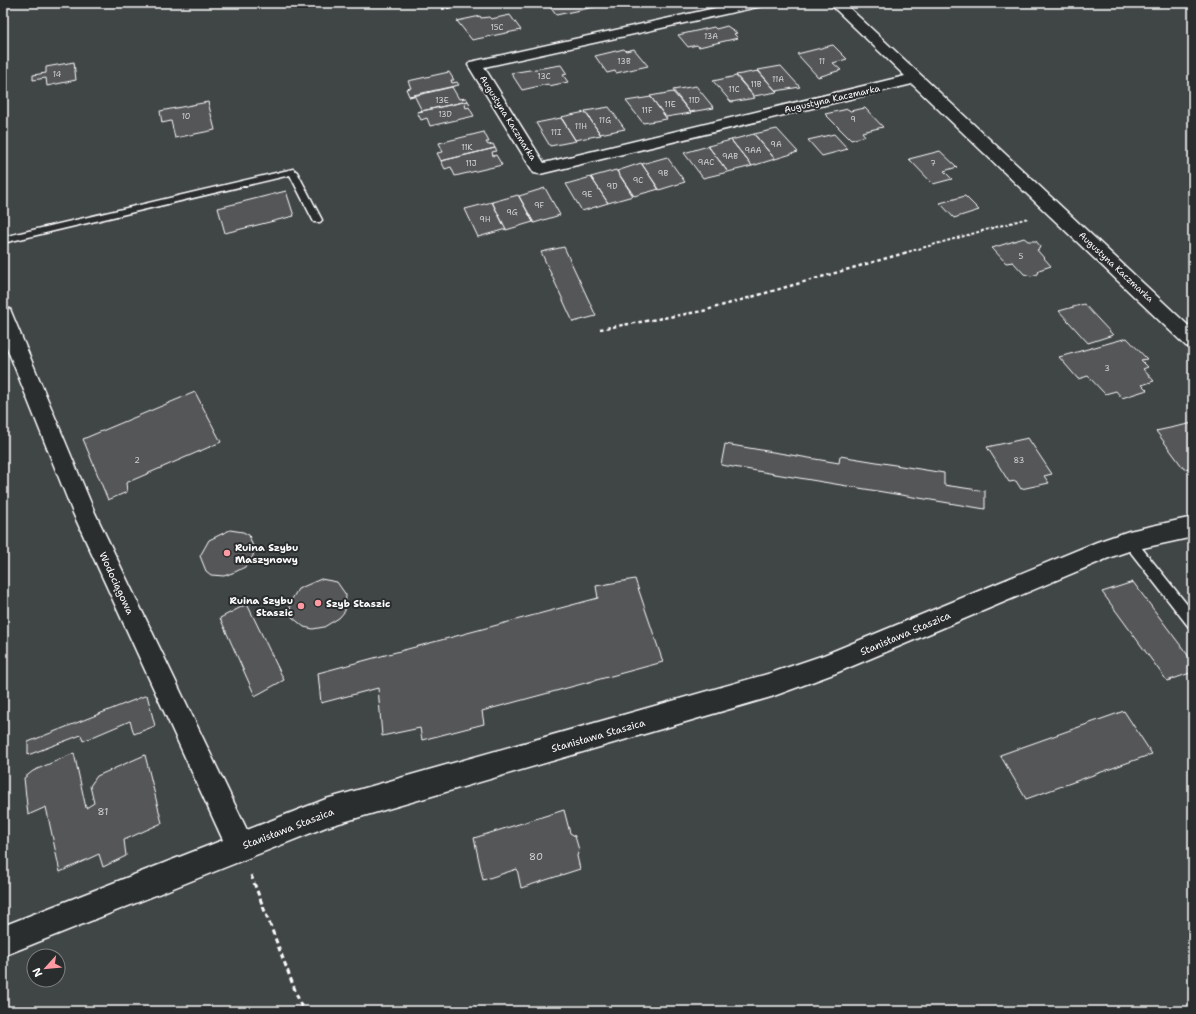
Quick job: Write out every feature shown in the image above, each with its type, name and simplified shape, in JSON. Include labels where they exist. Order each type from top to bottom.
[{"type":"street","name":"Augustyna Kaczmarka","points":[[757,3],[476,65],[540,169],[917,78]]},
{"type":"street","name":"Augustyna Kaczmarka","points":[[836,3],[917,78],[1193,341]]},
{"type":"street","name":"Wodociągowa","points":[[3,314],[84,513],[241,847]]},
{"type":"street","name":"Stanisława Staszica","points":[[3,942],[326,813],[771,685],[827,665],[1129,541],[1193,528]]},
{"type":"lane","points":[[3,240],[293,172],[317,220]]},
{"type":"lane","points":[[1129,541],[1193,622]]},
{"type":"path","points":[[442,9],[473,3]]},
{"type":"path","points":[[600,329],[703,311],[1055,210]]},
{"type":"path","points":[[241,847],[303,1011]]},
{"type":"shaded area","points":[[3,3],[1193,3],[1193,1011],[3,1011]]},
{"type":"building","points":[[547,3],[602,3],[604,5],[556,15]]},
{"type":"building","points":[[510,15],[521,30],[472,40],[457,21],[480,16],[481,18],[489,17],[491,19]]},
{"type":"building","points":[[727,26],[737,33],[734,34],[738,38],[699,47],[697,45],[688,47],[678,35],[714,27],[716,29]]},
{"type":"building","points":[[833,45],[847,59],[833,63],[841,70],[818,77],[797,54]]},
{"type":"building","points":[[624,49],[626,51],[634,49],[648,66],[616,73],[615,71],[607,73],[595,56]]},
{"type":"building","points":[[74,62],[76,80],[47,86],[46,78],[33,80],[33,75],[46,73],[46,67]]},
{"type":"building","points":[[561,65],[567,74],[563,75],[568,82],[549,86],[548,84],[522,90],[511,73]]},
{"type":"building","points":[[781,66],[800,87],[776,91],[758,70]]},
{"type":"building","points":[[758,71],[777,92],[754,96],[736,75]]},
{"type":"building","points":[[449,72],[454,80],[451,80],[452,83],[457,82],[459,85],[409,96],[406,89],[411,88],[408,81]]},
{"type":"building","points":[[736,76],[755,98],[731,102],[713,81]]},
{"type":"building","points":[[696,86],[714,108],[690,112],[673,90]]},
{"type":"building","points":[[452,87],[459,99],[466,98],[468,101],[422,111],[414,96]]},
{"type":"building","points":[[673,92],[691,113],[666,117],[650,96]]},
{"type":"building","points":[[651,97],[667,119],[643,123],[626,101]]},
{"type":"building","points":[[468,101],[470,104],[465,105],[466,108],[469,107],[474,116],[430,126],[427,118],[421,120],[417,112]]},
{"type":"building","points":[[208,102],[215,130],[175,138],[171,121],[162,123],[160,111]]},
{"type":"building","points":[[609,107],[625,129],[600,134],[585,111]]},
{"type":"building","points":[[865,108],[883,127],[862,132],[865,136],[851,140],[825,114],[848,109],[850,111]]},
{"type":"building","points":[[585,112],[601,135],[575,140],[561,117]]},
{"type":"building","points":[[561,118],[576,141],[550,146],[536,123]]},
{"type":"building","points":[[777,129],[798,152],[775,159],[754,134]]},
{"type":"building","points":[[484,132],[489,142],[486,142],[488,145],[493,144],[495,148],[441,161],[437,153],[443,152],[439,143]]},
{"type":"building","points":[[754,134],[775,159],[752,166],[731,140]]},
{"type":"building","points":[[834,134],[848,149],[822,156],[808,140]]},
{"type":"building","points":[[731,140],[752,166],[728,172],[708,146]]},
{"type":"building","points":[[708,146],[728,172],[703,178],[684,153]]},
{"type":"building","points":[[495,148],[497,151],[492,152],[493,156],[496,155],[502,165],[455,176],[451,167],[445,169],[441,161]]},
{"type":"building","points":[[940,151],[957,167],[944,171],[952,179],[933,184],[909,159]]},
{"type":"building","points":[[667,157],[685,182],[659,190],[642,164]]},
{"type":"building","points":[[641,163],[659,189],[634,196],[617,171]]},
{"type":"building","points":[[616,170],[633,196],[608,203],[591,177]]},
{"type":"building","points":[[591,177],[608,203],[582,211],[566,184]]},
{"type":"building","points":[[545,188],[560,215],[534,223],[519,196]]},
{"type":"building","points":[[286,191],[294,216],[225,233],[218,208]]},
{"type":"building","points":[[518,195],[533,222],[506,230],[492,202]]},
{"type":"building","points":[[965,196],[979,210],[954,218],[940,203]]},
{"type":"building","points":[[492,202],[506,229],[478,237],[465,209]]},
{"type":"building","points":[[1024,238],[1028,241],[1036,241],[1040,246],[1037,250],[1051,266],[1039,270],[1038,274],[1031,276],[1024,274],[1013,262],[1006,263],[992,248]]},
{"type":"building","points":[[564,247],[596,316],[573,322],[541,252]]},
{"type":"building","points":[[1084,304],[1113,335],[1088,343],[1059,311]]},
{"type":"building","points":[[1127,338],[1147,359],[1141,360],[1148,367],[1143,369],[1154,381],[1142,385],[1147,390],[1122,398],[1116,391],[1105,394],[1088,376],[1078,379],[1059,357]]},
{"type":"building","points":[[195,392],[221,442],[126,483],[127,492],[108,500],[83,439]]},
{"type":"building","points":[[1193,423],[1193,467],[1184,469],[1156,431]]},
{"type":"building","points":[[1028,438],[1052,474],[1044,476],[1049,483],[1021,489],[1016,481],[1009,482],[987,447]]},
{"type":"building","points":[[725,444],[839,463],[840,456],[944,473],[944,485],[985,491],[985,509],[721,465]]},
{"type":"building","points":[[230,530],[243,532],[249,535],[254,550],[253,556],[245,567],[235,572],[224,576],[211,575],[206,571],[200,556],[209,540]]},
{"type":"building","name":"Szyb Staszic","points":[[321,579],[337,582],[346,595],[345,611],[339,618],[324,627],[313,629],[304,627],[292,617],[290,607],[292,599],[298,589]]},
{"type":"building","points":[[635,579],[663,662],[482,711],[484,724],[422,740],[420,728],[382,736],[378,688],[321,703],[318,673],[598,598],[596,586]]},
{"type":"building","points":[[1133,582],[1193,662],[1193,672],[1167,681],[1102,592]]},
{"type":"building","points":[[247,604],[284,680],[255,696],[220,618]]},
{"type":"building","points":[[147,695],[155,726],[134,734],[130,721],[83,741],[81,735],[28,755],[28,742]]},
{"type":"building","points":[[1124,711],[1152,754],[1026,799],[1000,755]]},
{"type":"building","points":[[74,753],[86,808],[94,803],[90,786],[97,776],[145,755],[162,823],[124,840],[126,856],[103,867],[99,854],[60,872],[46,807],[28,815],[24,778],[33,771]]},
{"type":"building","points":[[564,810],[570,833],[575,836],[579,850],[577,856],[580,869],[521,888],[517,869],[483,880],[474,838]]},
{"type":"place","name":"Ruina Szybu Maszynowy","points":[[227,553]]},
{"type":"place","name":"Szyb Staszic","points":[[318,603]]},
{"type":"place","name":"Ruina Szybu Staszic","points":[[301,606]]}]
